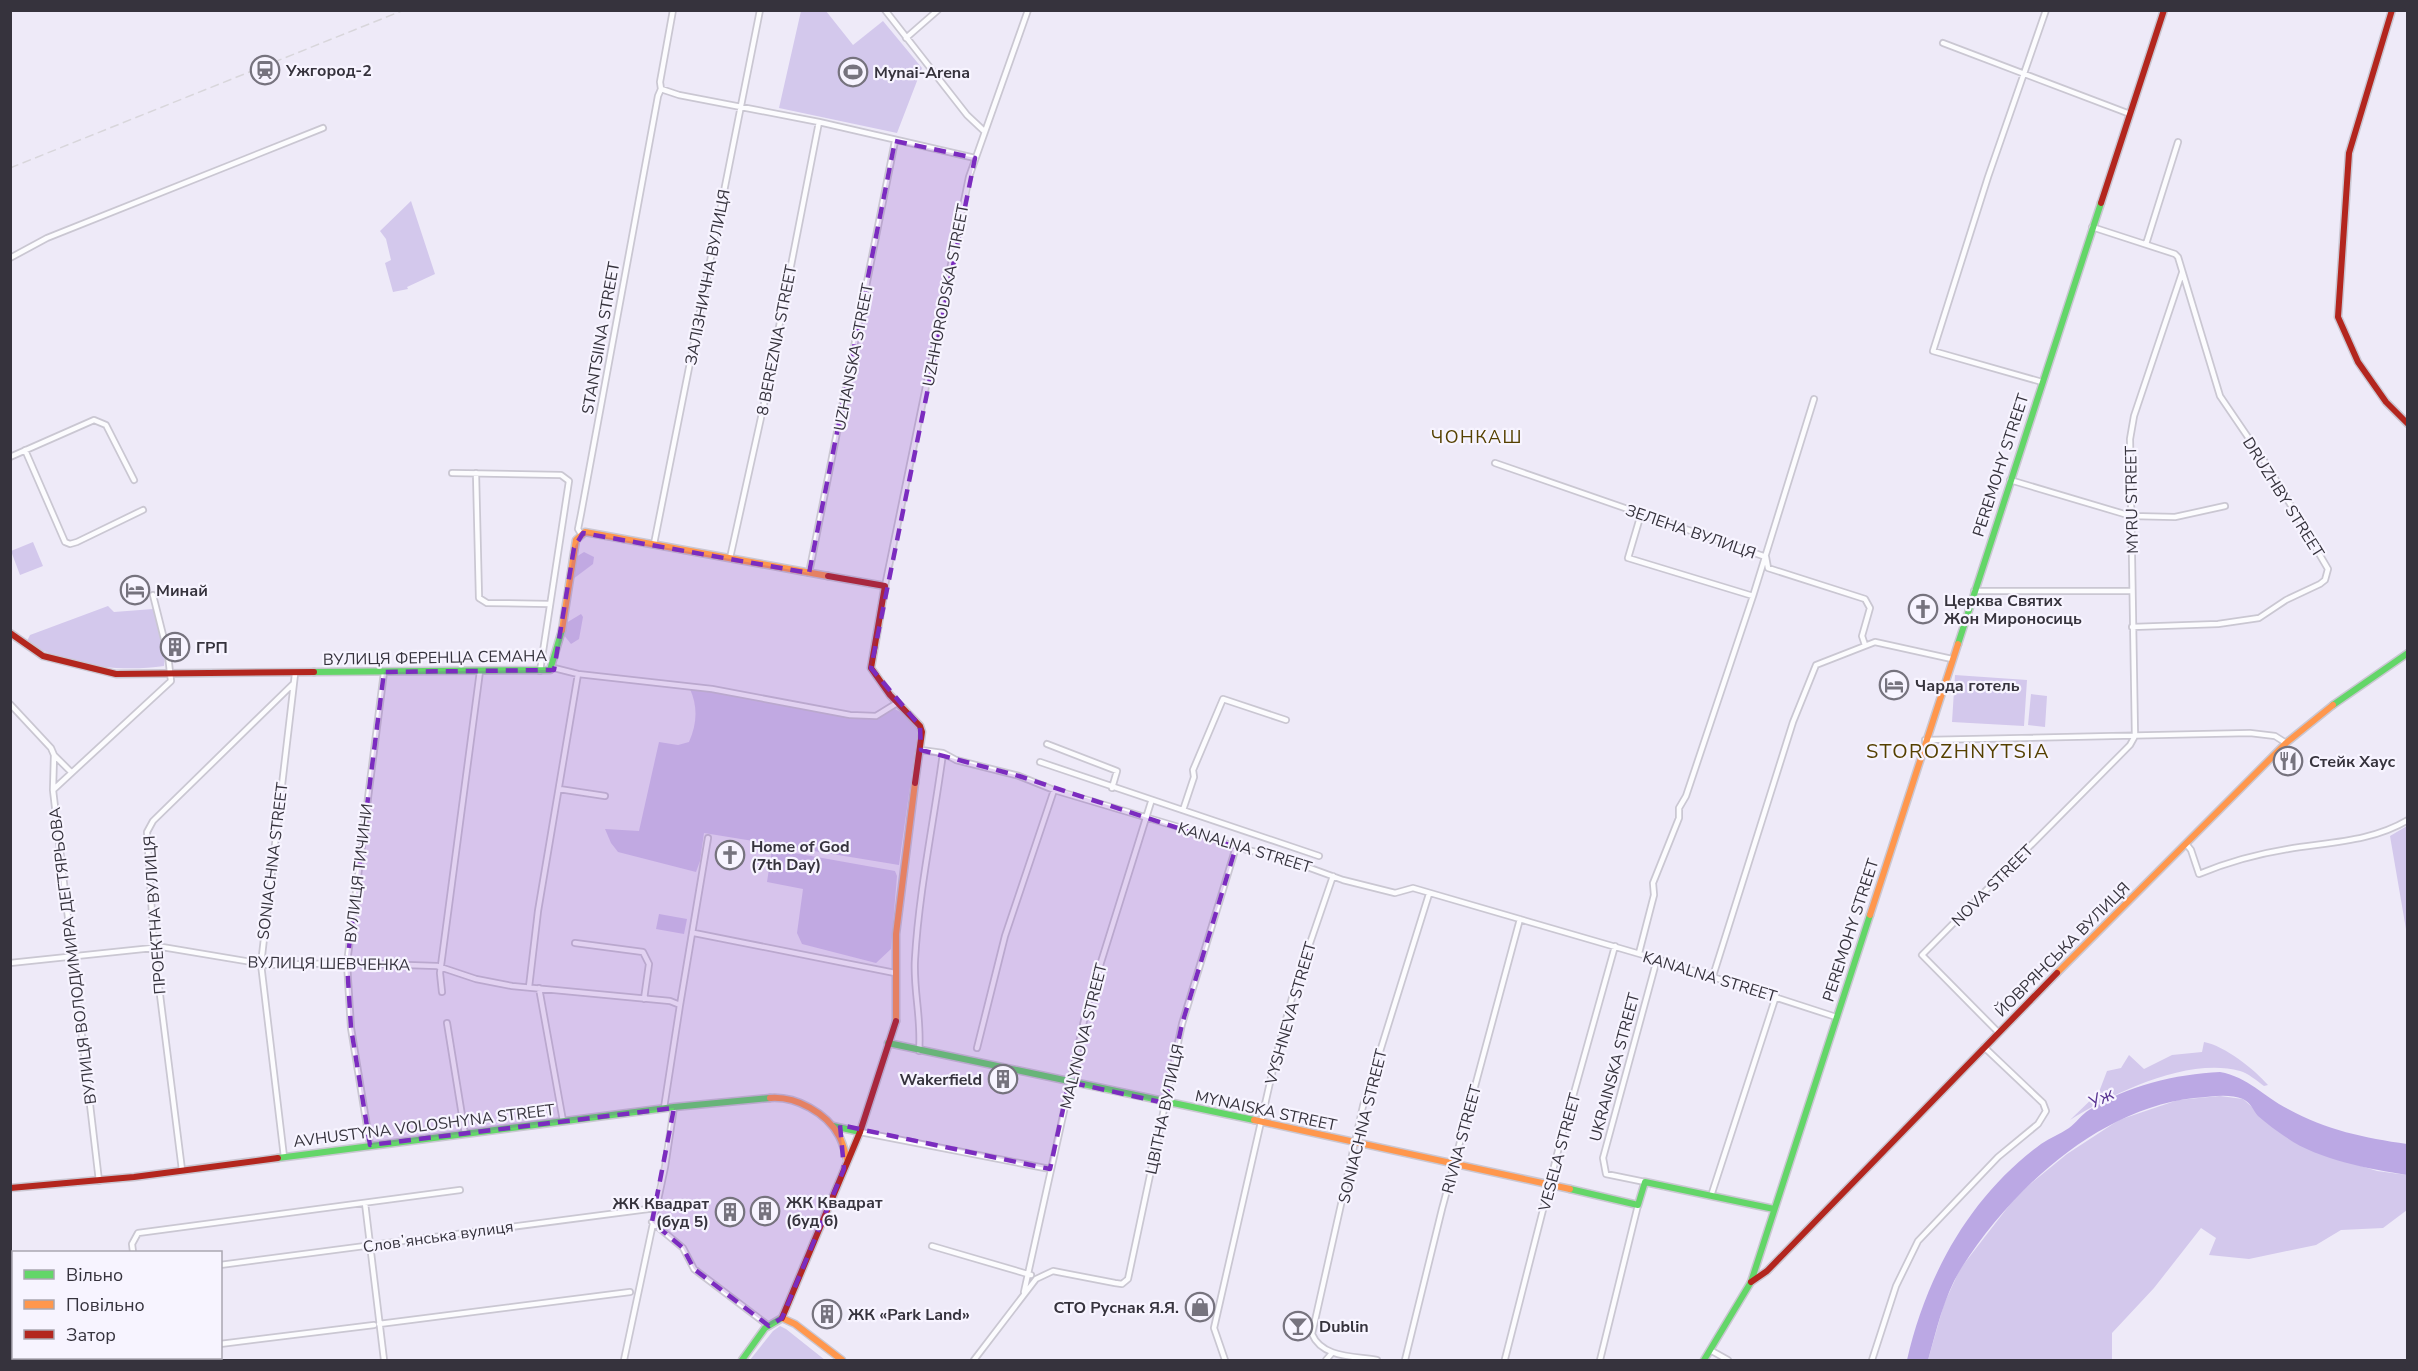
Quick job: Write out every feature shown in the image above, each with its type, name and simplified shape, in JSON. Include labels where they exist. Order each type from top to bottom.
[{"type":"street","name":"STANTSIINA STREET","points":[[554,668],[560,645],[574,548],[581,534],[580,522],[657,96],[661,89],[660,82],[673,10]]},
{"type":"street","name":"ЗАЛІЗНИЧНА ВУЛИЦЯ","points":[[654,544],[760,10]]},
{"type":"street","points":[[885,10],[967,116],[984,131]]},
{"type":"street","points":[[906,38],[938,10]]},
{"type":"street","name":"UZHHORODSKA STREET","points":[[885,586],[975,158],[1028,10]]},
{"type":"street","points":[[2024,72],[2046,10]]},
{"type":"street","name":"PEREMOHY STREET","points":[[1704,1360],[1751,1282],[1925,740],[2164,10]]},
{"type":"street","points":[[2392,10],[2349,153],[2338,317],[2358,362],[2386,402],[2408,424]]},
{"type":"street","points":[[1943,43],[2130,114]]},
{"type":"street","name":"PEREMOHY STREET","points":[[2024,72],[1934,351],[2042,382]]},
{"type":"street","points":[[661,89],[975,158]]},
{"type":"street","name":"8 BEREZNIA STREET","points":[[730,558],[764,404],[819,122]]},
{"type":"street","points":[[10,258],[47,237],[323,128]]},
{"type":"street","name":"UZHANSKA STREET","points":[[809,573],[895,141]]},
{"type":"street","points":[[2146,244],[2178,142]]},
{"type":"street","name":"DRUZHBY STREET","points":[[2092,228],[2175,254],[2180,261],[2220,396],[2269,468],[2325,563],[2327,575],[2320,584],[2286,600],[2259,618],[2218,624],[2132,627]]},
{"type":"street","name":"MYRU STREET","points":[[2135,736],[2130,439],[2134,416],[2182,273]]},
{"type":"street","points":[[1639,953],[1654,896],[1653,883],[1679,818],[1679,808],[1686,796],[1753,596],[1763,556],[1814,399]]},
{"type":"street","points":[[10,457],[89,420],[101,421],[134,480]]},
{"type":"street","points":[[25,450],[65,542],[70,544],[77,542],[143,510]]},
{"type":"street","name":"ЗЕЛЕНА ВУЛИЦЯ","points":[[1495,463],[1766,557],[1767,568],[1869,602],[1870,608],[1862,636],[1865,645]]},
{"type":"street","points":[[452,473],[561,475],[569,481],[540,671]]},
{"type":"street","points":[[476,473],[479,598],[487,603],[549,604]]},
{"type":"street","points":[[2010,480],[2131,516],[2175,517],[2225,506]]},
{"type":"street","points":[[1641,514],[1628,558],[1753,596]]},
{"type":"street","points":[[581,534],[589,532],[885,586],[871,668],[897,703],[920,726],[921,750],[901,878],[895,973],[897,1013],[860,1132],[782,1318]]},
{"type":"street","points":[[1974,591],[2132,591]]},
{"type":"street","points":[[153,595],[170,674]]},
{"type":"street","name":"ВУЛИЦЯ ФЕРЕНЦА СЕМАНА","points":[[10,633],[49,658],[109,673],[295,674],[540,671],[554,668],[578,674],[712,689],[850,715],[876,716],[897,703]]},
{"type":"street","points":[[1713,976],[1793,722],[1816,665],[1875,642],[1952,659]]},
{"type":"street","name":"ЙОВРЯНСЬКА ВУЛИЦЯ","points":[[1751,1282],[1767,1271],[1998,1032],[2187,845],[2286,743],[2312,720],[2408,653]]},
{"type":"street","points":[[442,992],[440,974],[480,671]]},
{"type":"street","name":"ВУЛИЦЯ ТИЧИНИ","points":[[370,1145],[351,1028],[346,963],[384,672]]},
{"type":"street","name":"ВУЛИЦЯ ВОЛОДИМИРА ДЕГТЯРЬОВА","points":[[99,1181],[52,790],[171,681],[170,674]]},
{"type":"street","name":"SONIACHNA STREET","points":[[284,1156],[261,964],[295,674]]},
{"type":"street","points":[[529,987],[530,965],[578,674]]},
{"type":"street","name":"ПРОЕКТНА ВУЛИЦЯ","points":[[182,1170],[154,947],[147,840],[149,826],[293,684]]},
{"type":"street","points":[[1183,810],[1194,777],[1193,770],[1223,699],[1286,720]]},
{"type":"street","points":[[10,704],[46,741],[54,755],[71,772]]},
{"type":"street","points":[[1925,740],[2250,733],[2275,736],[2286,743]]},
{"type":"street","name":"NOVA STREET","points":[[1998,1032],[1922,956],[2135,736]]},
{"type":"street","points":[[1047,744],[1117,771],[1112,788]]},
{"type":"street","name":"KANALNA STREET","points":[[921,750],[943,753],[956,760],[1019,776],[1054,790],[1386,891],[1395,892],[1413,888],[1639,953],[1836,1017]]},
{"type":"street","points":[[919,1052],[921,1033],[915,990],[917,933],[943,753]]},
{"type":"street","points":[[52,790],[54,755]]},
{"type":"street","points":[[1040,762],[1151,802],[1179,811],[1183,810],[1319,856]]},
{"type":"street","points":[[559,789],[605,796]]},
{"type":"street","points":[[977,1048],[1005,936],[1054,790]]},
{"type":"street","name":"MALYNOVA STREET","points":[[1024,1294],[1087,1007],[1151,802]]},
{"type":"street","points":[[2187,845],[2199,874],[2243,858],[2374,836],[2408,820]]},
{"type":"street","points":[[664,1108],[708,838]]},
{"type":"street","name":"ЦВІТНА ВУЛИЦЯ","points":[[1036,1279],[1053,1271],[1122,1284],[1128,1279],[1182,1024],[1236,847]]},
{"type":"street","name":"VYSHNEVA STREET","points":[[1226,1360],[1214,1328],[1295,987],[1333,876]]},
{"type":"street","name":"SONIACHNA STREET","points":[[1332,1353],[1316,1342],[1312,1334],[1364,1106],[1429,894]]},
{"type":"street","name":"RIVNA STREET","points":[[1405,1360],[1520,919]]},
{"type":"street","points":[[694,933],[895,973]]},
{"type":"street","points":[[575,943],[644,952],[649,964],[645,999]]},
{"type":"street","name":"VESELA STREET","points":[[1505,1359],[1615,946]]},
{"type":"street","name":"ВУЛИЦЯ ШЕВЧЕНКА","points":[[10,963],[72,958],[154,947],[261,964],[346,963],[442,966],[476,979],[680,1005]]},
{"type":"street","name":"UKRAINSKA STREET","points":[[1645,1182],[1606,1174],[1603,1158],[1657,959]]},
{"type":"street","points":[[539,988],[563,1121]]},
{"type":"street","points":[[1711,1196],[1776,996]]},
{"type":"street","points":[[447,1023],[465,1134]]},
{"type":"street","name":"MYNAISKA STREET","points":[[888,1043],[919,1052],[1455,1163],[1638,1205]]},
{"type":"street","points":[[1872,1360],[1896,1286],[1918,1242],[1998,1157],[2038,1124],[2046,1111],[2043,1103],[1984,1047]]},
{"type":"street","name":"AVHUSTYNA VOLOSHYNA STREET","points":[[10,1188],[99,1181],[664,1108],[775,1098],[805,1105],[833,1126],[844,1146],[847,1160]]},
{"type":"street","points":[[624,1360],[656,1208],[674,1107]]},
{"type":"street","name":"AVHUSTYNA VOLOSHYNA STREET","points":[[833,1126],[860,1132]]},
{"type":"street","points":[[860,1132],[1050,1169]]},
{"type":"street","points":[[1600,1360],[1645,1182],[1774,1209]]},
{"type":"street","points":[[133,1251],[132,1244],[138,1233],[460,1190]]},
{"type":"street","points":[[365,1203],[371,1245],[376,1325],[384,1360]]},
{"type":"street","name":"Словʼянська вулиця","points":[[222,1265],[656,1208]]},
{"type":"street","points":[[652,1222],[683,1248],[694,1269],[769,1326]]},
{"type":"street","points":[[932,1246],[1029,1274],[1036,1279],[974,1360]]},
{"type":"street","points":[[222,1344],[630,1292]]},
{"type":"street","points":[[742,1360],[774,1320],[782,1318],[795,1324],[842,1360]]},
{"type":"street","points":[[1710,1350],[1728,1360]]},
{"type":"street","points":[[1326,1360],[1332,1353],[1377,1360]]},
{"type":"highlighted area","points":[[895,141],[975,158],[871,668],[920,726],[921,750],[1019,776],[1236,847],[1182,1024],[1165,1103],[1069,1082],[1050,1169],[840,1125],[844,1169],[782,1318],[769,1326],[694,1269],[683,1248],[652,1222],[674,1108],[370,1145],[351,1028],[347,963],[384,672],[554,670],[574,548],[583,533],[809,573]]},
{"type":"shaded area","name":"Mynai-Arena","points":[[801,11],[826,11],[853,45],[883,21],[922,68],[897,133],[779,108]]},
{"type":"shaded area","points":[[411,201],[435,274],[407,287],[408,289],[393,292],[385,263],[391,260],[386,239],[380,231]]},
{"type":"shaded area","points":[[33,542],[43,566],[20,575],[11,551]]},
{"type":"shaded area","points":[[584,552],[594,557],[593,564],[573,579],[576,557]]},
{"type":"shaded area","points":[[108,606],[114,612],[153,609],[165,657],[164,666],[111,668],[93,666],[58,657],[27,641],[30,635]]},
{"type":"shaded area","points":[[581,614],[583,617],[579,639],[571,644],[563,634],[566,623]]},
{"type":"shaded area","points":[[1955,675],[2027,680],[2024,726],[1952,722]]},
{"type":"shaded area","points":[[690,689],[877,717],[895,709],[906,715],[918,730],[899,865],[704,833],[696,872],[618,852],[605,829],[639,831],[659,742],[678,745],[689,742],[692,735],[695,709]]},
{"type":"shaded area","points":[[2031,694],[2047,696],[2045,727],[2028,725]]},
{"type":"shaded area","points":[[2407,826],[2407,935],[2390,836]]},
{"type":"shaded area","points":[[772,849],[895,871],[897,876],[891,949],[876,963],[802,944],[797,933],[803,889],[767,882]]},
{"type":"shaded area","points":[[659,914],[687,919],[684,934],[656,929]]},
{"type":"shaded area","points":[[2204,1042],[2221,1048],[2239,1059],[2268,1085],[2264,1086],[2240,1071],[2219,1068],[2197,1069],[2175,1073],[2129,1089],[2070,1120],[2099,1092],[2107,1071],[2121,1068],[2129,1055],[2144,1069],[2172,1055],[2202,1052]]},
{"type":"shaded area","points":[[2220,1072],[2247,1082],[2288,1109],[2331,1128],[2407,1144],[2407,1175],[2329,1158],[2300,1146],[2258,1116],[2248,1102],[2237,1097],[2194,1098],[2159,1105],[2124,1118],[2092,1136],[2061,1157],[2032,1182],[1982,1238],[1962,1267],[1946,1301],[1928,1360],[1907,1360],[1926,1298],[1954,1240],[1972,1213],[2016,1165],[2041,1144],[2069,1128],[2083,1114],[2119,1094],[2186,1075]]},
{"type":"shaded area","points":[[2220,1096],[2243,1099],[2287,1138],[2329,1156],[2377,1171],[2407,1175],[2407,1210],[2383,1228],[2341,1230],[2316,1245],[2249,1259],[2209,1255],[2216,1238],[2201,1228],[2154,1288],[2112,1333],[2112,1360],[1928,1360],[1944,1304],[1960,1269],[2018,1194],[2067,1154],[2119,1120],[2178,1100]]},
{"type":"shaded area","points":[[780,1326],[825,1360],[750,1360],[773,1331]]},
{"type":"railway","points":[[10,168],[404,10]]},
{"type":"traffic: fast","points":[[1958,644],[2101,203]]},
{"type":"traffic: fast","points":[[314,672],[550,670],[562,630]]},
{"type":"traffic: fast","points":[[2333,705],[2408,653]]},
{"type":"traffic: fast","points":[[1704,1360],[1751,1282],[1870,915]]},
{"type":"traffic: fast","points":[[888,1043],[1254,1120]]},
{"type":"traffic: fast","points":[[278,1158],[674,1107],[770,1098]]},
{"type":"traffic: fast","points":[[833,1126],[860,1132]]},
{"type":"traffic: fast","points":[[1570,1189],[1638,1205],[1645,1182],[1774,1209]]},
{"type":"traffic: fast","points":[[742,1360],[765,1328],[782,1318]]},
{"type":"traffic: slow","points":[[562,630],[576,540],[585,532],[828,576]]},
{"type":"traffic: slow","points":[[1870,915],[1958,644]]},
{"type":"traffic: slow","points":[[2057,973],[2286,743],[2333,705]]},
{"type":"traffic: slow","points":[[896,1021],[896,934],[915,783]]},
{"type":"traffic: slow","points":[[770,1098],[800,1103],[819,1113],[839,1136],[847,1159]]},
{"type":"traffic: slow","points":[[1254,1120],[1570,1189]]},
{"type":"traffic: slow","points":[[782,1318],[795,1324],[842,1360]]},
{"type":"traffic: jam","points":[[2101,203],[2164,10]]},
{"type":"traffic: jam","points":[[2392,10],[2349,153],[2338,317],[2358,362],[2386,402],[2408,424]]},
{"type":"traffic: jam","points":[[828,576],[885,586],[871,668],[890,695],[920,726],[922,732],[915,783]]},
{"type":"traffic: jam","points":[[10,633],[43,656],[116,674],[314,672]]},
{"type":"traffic: jam","points":[[1751,1282],[1767,1271],[2057,973]]},
{"type":"traffic: jam","points":[[782,1318],[860,1132],[896,1021]]},
{"type":"traffic: jam","points":[[10,1188],[134,1177],[278,1158]]},
{"type":"place","name":"Ужгород-2","points":[[265,70]]},
{"type":"place","name":"Mynai-Arena","points":[[853,72]]},
{"type":"place","name":"Минай","points":[[135,590]]},
{"type":"place","name":"Церква Святих Жон Мироносиць","points":[[1923,609]]},
{"type":"place","name":"ГРП","points":[[175,647]]},
{"type":"place","name":"Чарда готель","points":[[1894,685]]},
{"type":"place","name":"Стейк Хаус","points":[[2288,761]]},
{"type":"place","name":"Home of God (7th Day)","points":[[730,855]]},
{"type":"place","name":"Wakerfield","points":[[1003,1079]]},
{"type":"place","name":"ЖК Квадрат (буд 6)","points":[[765,1211]]},
{"type":"place","name":"ЖК Квадрат (буд 5)","points":[[730,1212]]},
{"type":"place","name":"СТО Руснак Я.Я.","points":[[1200,1307]]},
{"type":"place","name":"ЖК «Park Land»","points":[[827,1314]]},
{"type":"place","name":"Dublin","points":[[1298,1326]]},
{"type":"district","name":"ЧОНКАШ","points":[[1477,437]]},
{"type":"district","name":"STOROZHNYTSIA","points":[[1958,751]]},
{"type":"water label","name":"Уж","points":[[2101,1098]]}]
